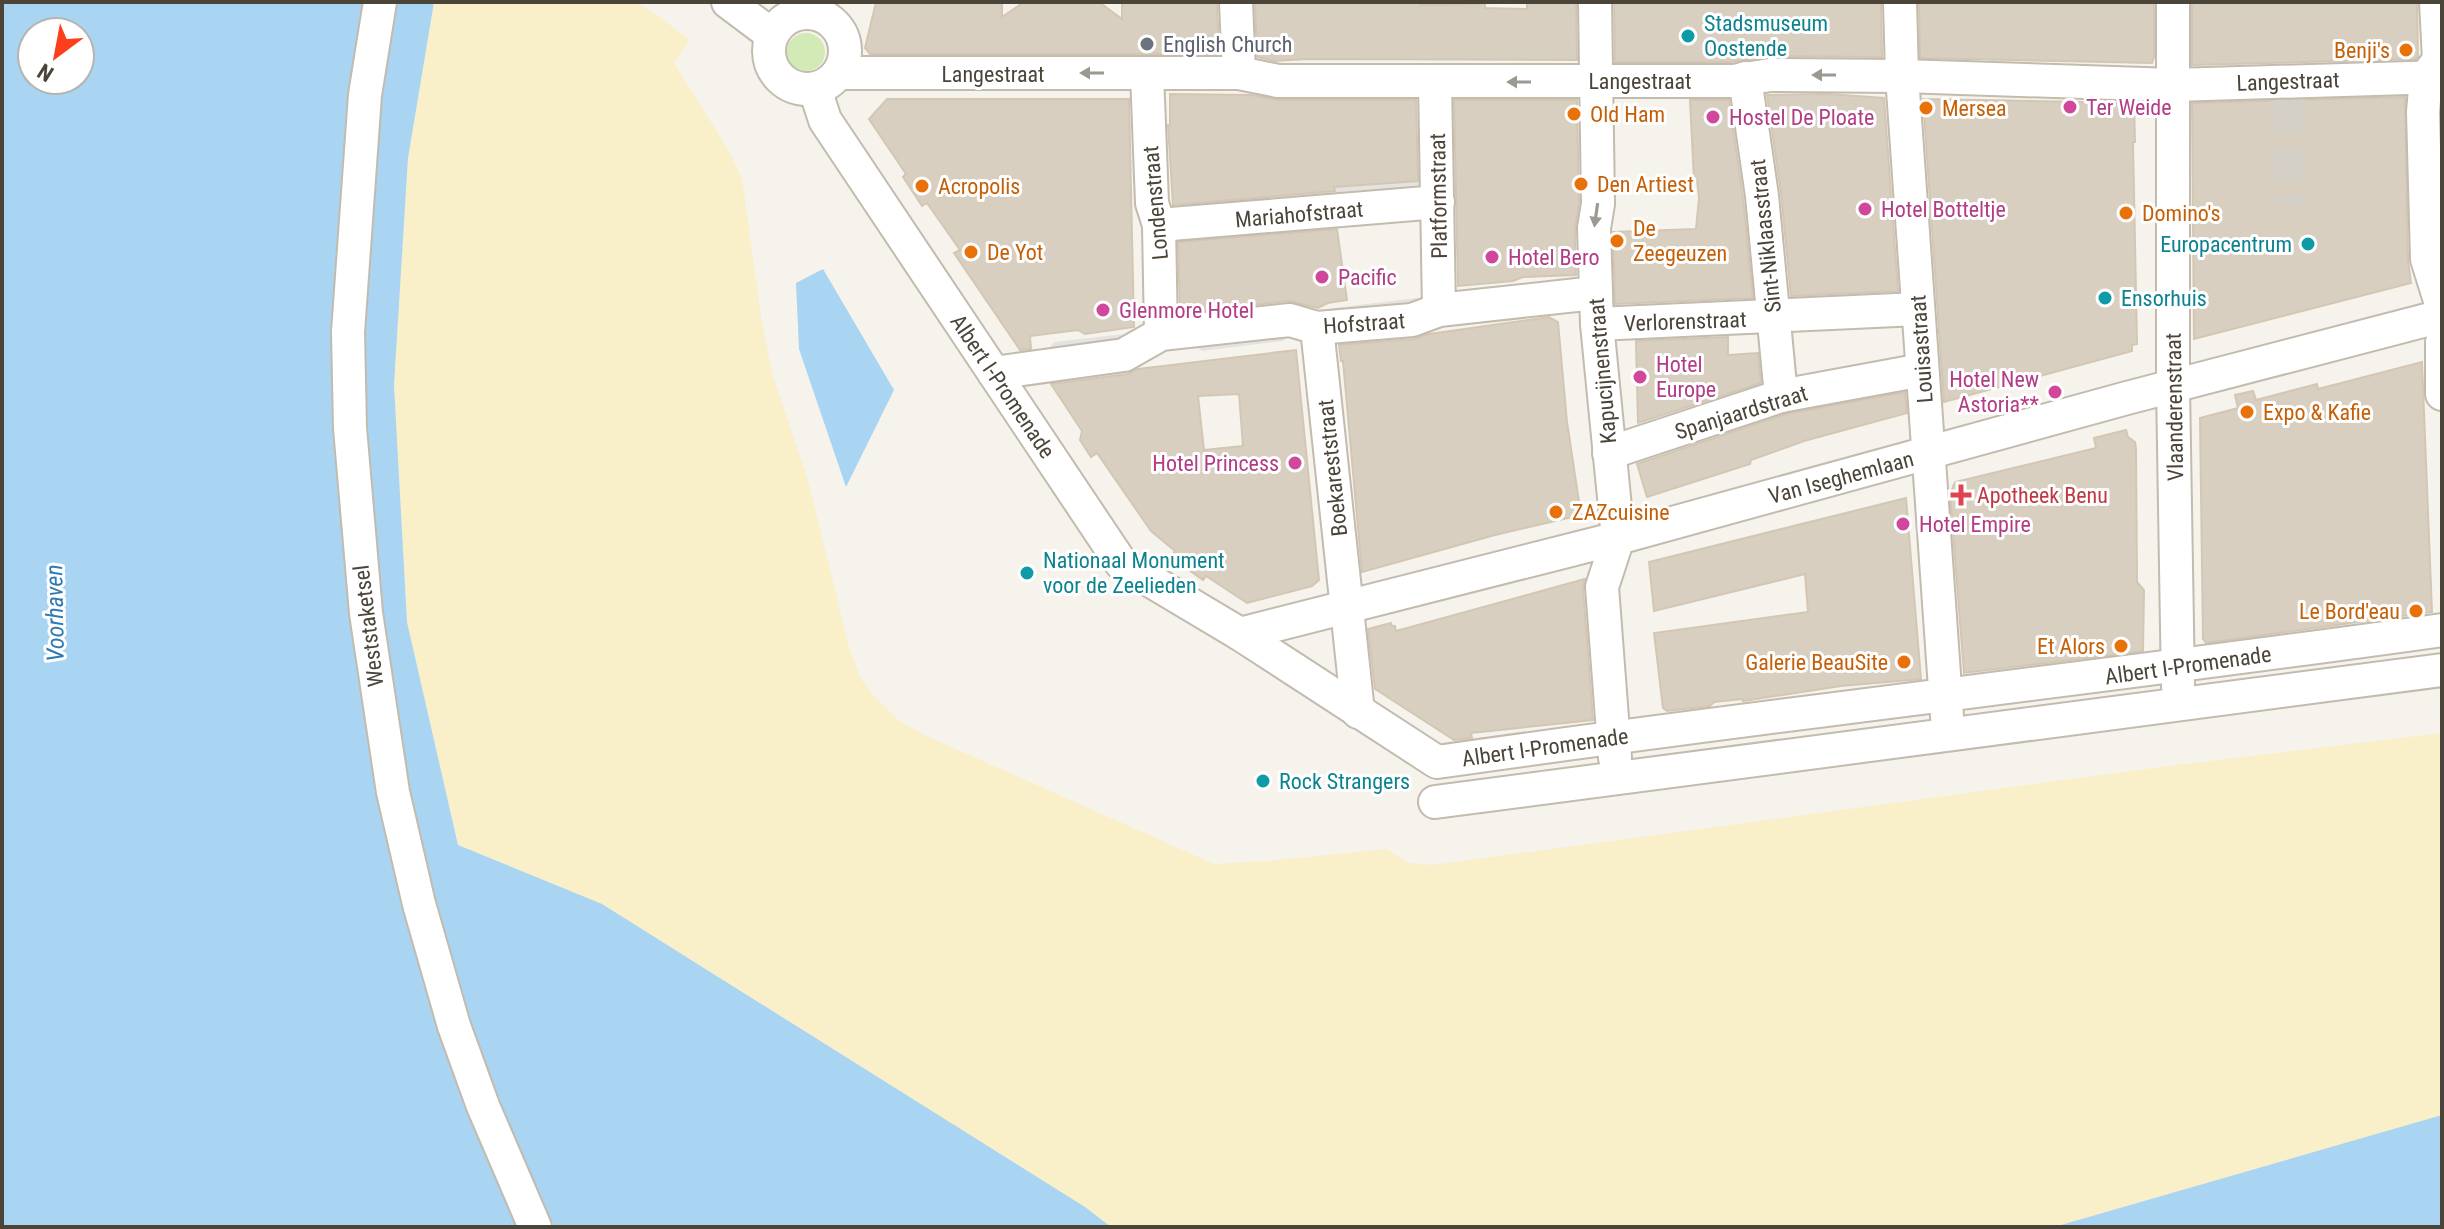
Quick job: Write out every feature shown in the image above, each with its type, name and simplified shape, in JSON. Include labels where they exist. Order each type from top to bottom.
[{"type":"street","name":"Weststaketsel","points":[[380,2],[365,95],[348,332],[350,428],[366,613],[393,792],[419,904],[468,1066],[535,1227]]},
{"type":"street","points":[[728,2],[772,35]]},
{"type":"street","points":[[1236,2],[1239,73]]},
{"type":"street","name":"Kapucijnenstraat","points":[[1595,2],[1596,309],[1618,538],[1602,587],[1617,777]]},
{"type":"street","name":"Louisastraat","points":[[1900,2],[1902,76],[1948,734]]},
{"type":"street","name":"Vlaanderenstraat","points":[[2173,2],[2173,386],[2178,704]]},
{"type":"street","points":[[2436,2],[2439,60],[2423,112],[2427,259],[2442,307]]},
{"type":"street","points":[[806,13],[842,14],[841,35],[845,54],[827,81],[793,87],[777,75],[769,56],[772,35],[786,19],[806,13]]},
{"type":"street","name":"Langestraat","points":[[827,81],[1147,73],[1239,73],[1278,81],[1435,82],[1733,81],[1770,75],[1902,76],[2289,90],[2434,77]]},
{"type":"street","name":"Londenstraat","points":[[1147,73],[1152,203],[1159,225],[1161,334]]},
{"type":"street","name":"Sint-Niklaasstraat","points":[[1745,78],[1762,196],[1781,396]]},
{"type":"street","name":"Albert I-Promenade","points":[[827,81],[825,120],[1121,563],[1240,634],[1437,762],[2442,630]]},
{"type":"street","name":"Platformstraat","points":[[1435,82],[1439,310]]},
{"type":"street","name":"Mariahofstraat","points":[[1159,225],[1438,202]]},
{"type":"street","name":"Verlorenstraat","points":[[1596,309],[1773,317],[1918,309]]},
{"type":"street","name":"Hofstraat","points":[[994,373],[1124,355],[1161,334],[1290,320],[1317,328],[1412,320],[1439,310],[1596,309]]},
{"type":"street","name":"Van Iseghemlaan","points":[[1240,634],[1618,538],[2442,316]]},
{"type":"street","name":"Boekareststraat","points":[[1317,328],[1358,712]]},
{"type":"street","points":[[2442,342],[2442,394]]},
{"type":"street","name":"Spanjaardstraat","points":[[1609,453],[1781,396],[1922,370]]},
{"type":"street","name":"Albert I-Promenade","points":[[1435,802],[2442,670]]},
{"type":"green space","points":[[806,33],[820,38],[825,52],[820,66],[806,71],[792,66],[787,52],[792,38]]},
{"type":"sand","points":[[434,2],[634,2],[690,40],[674,63],[729,151],[742,178],[772,373],[808,480],[849,647],[861,679],[874,696],[897,719],[920,733],[1214,864],[1386,849],[1409,863],[1432,865],[2168,766],[2442,733],[2442,1115],[2054,1227],[1111,1227],[1085,1207],[602,904],[458,845],[407,622],[394,385],[408,158]]},
{"type":"shaded area","points":[[1423,181],[1424,198],[1180,218],[1183,199]]},
{"type":"shaded area","points":[[1416,298],[1421,302],[1413,313],[1326,318],[1334,308]]},
{"type":"shaded area","points":[[1124,334],[1130,339],[1042,358],[1054,342]]},
{"type":"shaded area","points":[[1288,335],[1283,341],[1202,351],[1185,338]]},
{"type":"water","name":"Voorhaven","points":[[2,2],[434,2],[408,158],[394,385],[407,622],[458,845],[602,904],[1085,1207],[1111,1227],[2,1227]]},
{"type":"water","points":[[823,269],[894,390],[846,487],[799,349],[796,283]]},
{"type":"water","points":[[2442,1115],[2442,1227],[2054,1227]]},
{"type":"building","points":[[876,2],[1002,2],[1002,17],[1024,2],[1099,2],[1122,19],[1122,2],[1217,2],[1219,54],[870,54],[865,48]]},
{"type":"building","points":[[1255,2],[1419,2],[1419,5],[1485,4],[1485,8],[1527,9],[1527,2],[1576,2],[1577,60],[1274,61],[1257,57]]},
{"type":"building","points":[[1614,2],[1881,2],[1882,57],[1770,56],[1731,62],[1615,62]]},
{"type":"building","points":[[1919,2],[2154,2],[2154,57],[2152,63],[1920,58]]},
{"type":"building","points":[[2192,2],[2417,2],[2418,57],[2192,65]]},
{"type":"building","points":[[1170,94],[1251,95],[1278,100],[1416,100],[1418,181],[1173,205],[1168,125]]},
{"type":"building","points":[[1828,94],[1884,98],[1898,291],[1791,296],[1767,95]]},
{"type":"building","points":[[2405,97],[2411,283],[2194,339],[2192,103]]},
{"type":"building","points":[[887,99],[1129,99],[1134,327],[1085,334],[1078,330],[1030,336],[1031,349],[1020,350],[954,253],[960,250],[927,203],[922,206],[903,177],[906,174],[869,119]]},
{"type":"building","points":[[1923,99],[2134,103],[2137,344],[2132,345],[2132,351],[1944,402]]},
{"type":"building","points":[[1454,100],[1577,100],[1579,203],[1575,229],[1576,275],[1523,277],[1513,281],[1458,286]]},
{"type":"building","points":[[1690,100],[1729,100],[1753,298],[1615,304],[1613,232],[1696,229],[1699,198],[1697,180],[1694,180]]},
{"type":"building","points":[[1337,229],[1347,300],[1318,308],[1289,301],[1180,313],[1178,242]]},
{"type":"building","points":[[1549,317],[1558,322],[1567,422],[1581,515],[1362,572],[1339,345],[1414,339],[1429,334]]},
{"type":"building","points":[[1728,337],[1728,355],[1758,353],[1761,383],[1638,423],[1636,341]]},
{"type":"building","points":[[1296,350],[1319,580],[1312,586],[1247,603],[1206,576],[1203,580],[1171,557],[1175,551],[1151,531],[1097,453],[1091,457],[1080,440],[1082,431],[1051,384],[1127,374],[1138,369]],"holes":[[[1239,394],[1243,446],[1204,450],[1198,396]]]},
{"type":"building","points":[[2422,362],[2432,612],[2206,643],[2203,639],[2200,418],[2238,408],[2235,395],[2253,391],[2256,400],[2317,384],[2318,389]]},
{"type":"building","points":[[1905,392],[1907,413],[1804,441],[1751,460],[1750,464],[1647,497],[1637,464],[1786,414]]},
{"type":"building","points":[[2126,430],[2136,448],[2137,582],[2144,590],[2143,651],[1964,673],[1950,494],[1955,482],[2096,448],[2094,438]]},
{"type":"building","points":[[1906,498],[1921,679],[1714,702],[1710,706],[1667,711],[1663,708],[1654,633],[1808,612],[1805,574],[1654,611],[1649,562]]},
{"type":"building","points":[[1585,579],[1583,588],[1593,720],[1471,733],[1472,738],[1454,740],[1375,689],[1368,629],[1391,623],[1396,631]]},
{"type":"tunnel","points":[[2289,99],[2289,204]]},
{"type":"place","name":"Stadsmuseum Oostende","points":[[1688,36]]},
{"type":"place","name":"English Church","points":[[1147,44]]},
{"type":"place","name":"Benji's","points":[[2406,50]]},
{"type":"place","name":"Ter Weide","points":[[2070,107]]},
{"type":"place","name":"Mersea","points":[[1926,108]]},
{"type":"place","name":"Old Ham","points":[[1574,114]]},
{"type":"place","name":"Hostel De Ploate","points":[[1713,117]]},
{"type":"place","name":"Den Artiest","points":[[1581,184]]},
{"type":"place","name":"Acropolis","points":[[922,186]]},
{"type":"place","name":"Hotel Botteltje","points":[[1865,209]]},
{"type":"place","name":"Domino's","points":[[2126,213]]},
{"type":"place","name":"De Zeegeuzen","points":[[1617,241]]},
{"type":"place","name":"Europacentrum","points":[[2308,244]]},
{"type":"place","name":"De Yot","points":[[971,252]]},
{"type":"place","name":"Hotel Bero","points":[[1492,257]]},
{"type":"place","name":"Pacific","points":[[1322,277]]},
{"type":"place","name":"Ensorhuis","points":[[2105,298]]},
{"type":"place","name":"Glenmore Hotel","points":[[1103,310]]},
{"type":"place","name":"Hotel Europe","points":[[1640,377]]},
{"type":"place","name":"Hotel New Astoria**","points":[[2055,392]]},
{"type":"place","name":"Expo & Kafie","points":[[2247,412]]},
{"type":"place","name":"Hotel Princess","points":[[1295,463]]},
{"type":"place","name":"Apotheek Benu","points":[[1961,495]]},
{"type":"place","name":"ZAZcuisine","points":[[1556,512]]},
{"type":"place","name":"Hotel Empire","points":[[1903,524]]},
{"type":"place","name":"Nationaal Monument voor de Zeelieden","points":[[1027,573]]},
{"type":"place","name":"Le Bord'eau","points":[[2416,611]]},
{"type":"place","name":"Et Alors","points":[[2121,646]]},
{"type":"place","name":"Galerie BeauSite","points":[[1904,662]]},
{"type":"place","name":"Rock Strangers","points":[[1263,781]]}]
